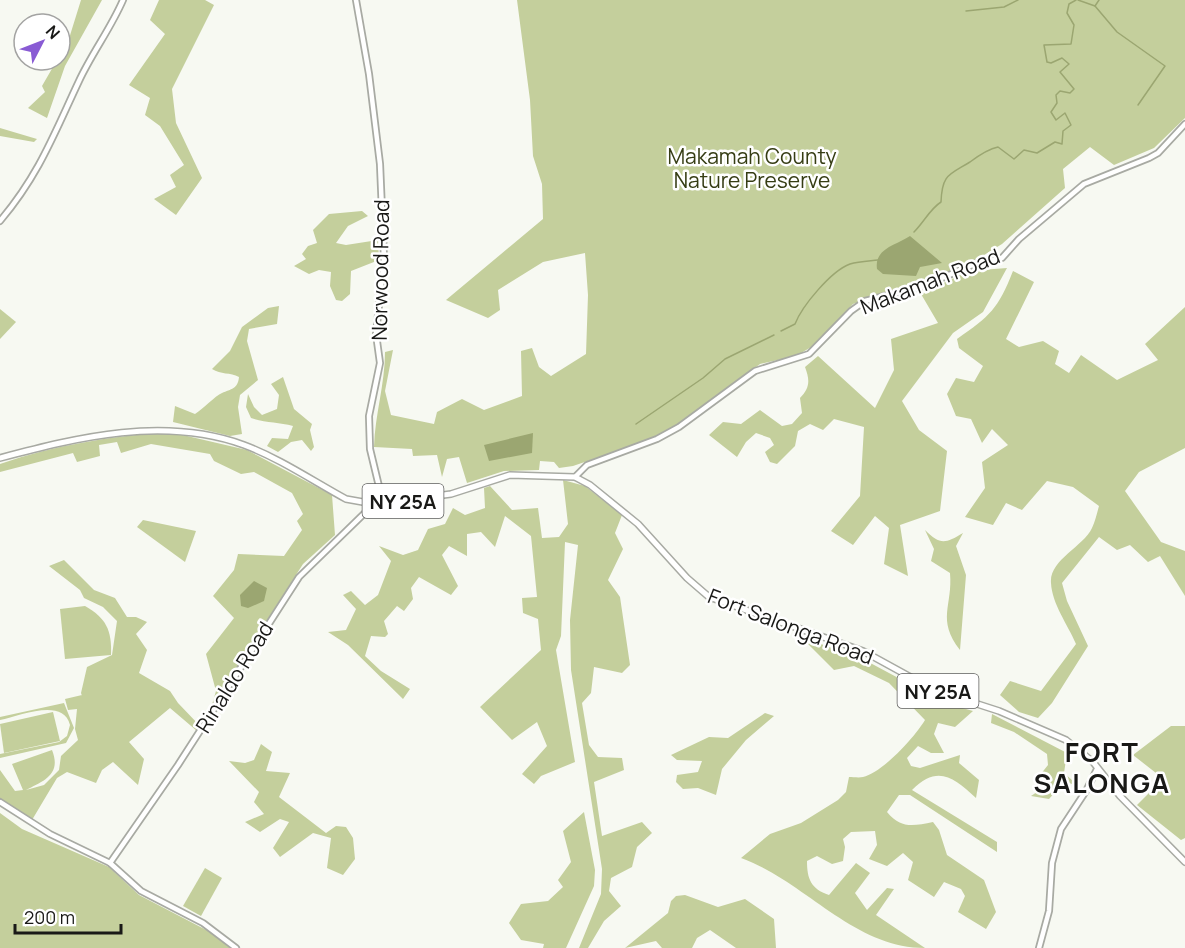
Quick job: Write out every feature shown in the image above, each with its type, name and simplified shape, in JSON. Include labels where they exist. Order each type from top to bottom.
[{"type":"main road","name":"Fort Salonga Road","points":[[0,458],[97,437],[170,429],[244,445],[346,499],[374,504],[451,494],[510,475],[574,477],[590,485],[638,524],[687,578],[709,597],[863,651],[934,690],[1015,718],[1066,740],[1097,769],[1127,804],[1185,862]]},
{"type":"street","points":[[0,221],[20,198],[38,169],[78,81],[123,0]]},
{"type":"street","name":"Norwood Road","points":[[356,0],[369,74],[380,164],[384,258],[376,334],[380,363],[369,416],[370,449],[383,503]]},
{"type":"street","name":"Makamah Road","points":[[574,477],[587,465],[657,439],[679,427],[754,371],[809,354],[851,311],[865,301],[921,287],[977,263],[1002,258],[1019,239],[1084,184],[1158,153],[1185,124]]},
{"type":"street","name":"Rinaldo Road","points":[[110,863],[178,765],[299,577],[374,504]]},
{"type":"street","points":[[1039,948],[1049,911],[1052,863],[1061,829],[1086,791],[1097,769]]},
{"type":"street","points":[[0,802],[50,834],[110,863],[141,891],[203,923],[236,948]]},
{"type":"green space","points":[[81,0],[102,0],[72,54],[72,29]]},
{"type":"green space","points":[[159,0],[205,0],[214,5],[172,89],[176,123],[202,178],[176,215],[154,199],[176,187],[170,175],[184,165],[160,126],[145,115],[150,98],[129,85],[165,34],[150,20]]},
{"type":"green space","name":"Makamah County Nature Preserve","points":[[517,0],[1185,0],[1185,118],[1154,148],[1114,165],[1090,147],[1063,169],[1065,188],[1002,244],[984,255],[985,258],[922,283],[888,291],[853,304],[818,343],[796,356],[760,364],[658,437],[573,466],[559,468],[554,462],[540,461],[539,470],[504,471],[467,483],[459,457],[447,459],[442,477],[437,455],[413,456],[412,449],[374,447],[385,352],[393,350],[385,391],[391,415],[434,424],[437,412],[462,399],[484,410],[522,396],[521,351],[532,348],[539,367],[551,376],[586,354],[588,295],[585,253],[543,262],[498,290],[500,310],[488,318],[446,300],[543,219],[542,184],[533,156],[530,100]]},
{"type":"green space","points":[[50,72],[63,72],[47,118],[28,108],[45,92],[42,86]]},
{"type":"green space","points":[[0,128],[37,139],[34,142],[0,136]]},
{"type":"green space","points":[[362,211],[368,216],[348,226],[336,243],[346,245],[378,240],[379,260],[351,271],[350,294],[342,301],[336,300],[330,286],[331,272],[319,270],[309,274],[294,266],[306,259],[302,254],[308,246],[317,243],[313,230],[329,214]]},
{"type":"green space","points":[[1007,268],[983,312],[953,333],[902,401],[919,430],[947,451],[940,511],[900,525],[908,576],[884,564],[889,528],[875,516],[853,545],[831,531],[860,496],[864,427],[834,419],[823,430],[810,424],[798,431],[795,446],[777,464],[770,462],[765,452],[774,445],[770,438],[756,433],[746,442],[737,457],[709,435],[723,422],[741,424],[760,410],[782,426],[792,424],[802,413],[800,398],[808,384],[805,367],[818,356],[875,408],[894,370],[891,339],[938,323],[921,294],[968,271]]},
{"type":"green space","points":[[1013,271],[1034,282],[1006,339],[1019,347],[1043,341],[1059,351],[1055,364],[1069,373],[1081,355],[1117,380],[1158,360],[1145,344],[1185,307],[1185,448],[1139,472],[1125,491],[1161,542],[1185,551],[1185,596],[1160,556],[1148,562],[1130,545],[1117,550],[1099,537],[1062,583],[1067,601],[1088,646],[1052,703],[1038,718],[1019,712],[1000,695],[1010,681],[1041,691],[1076,644],[1054,599],[1052,575],[1061,560],[1088,535],[1099,506],[1073,487],[1047,481],[1022,510],[1006,503],[993,525],[965,517],[985,488],[982,462],[1008,445],[992,429],[982,443],[971,419],[956,416],[947,394],[956,378],[974,382],[983,366],[959,348],[957,339],[992,311],[1003,294]]},
{"type":"green space","points":[[279,306],[277,324],[249,329],[247,341],[258,380],[240,395],[238,407],[242,434],[230,436],[173,422],[175,406],[195,414],[219,395],[236,386],[239,377],[212,369],[230,351],[242,327],[268,308]]},
{"type":"green space","points":[[0,309],[16,322],[0,339]]},
{"type":"green space","points":[[283,377],[294,409],[312,424],[310,430],[314,447],[311,451],[302,440],[291,442],[278,452],[267,446],[272,438],[288,439],[293,426],[251,418],[246,407],[248,394],[254,407],[262,415],[277,409],[279,395],[271,384]]},
{"type":"green space","points":[[170,432],[247,450],[332,495],[335,535],[303,564],[211,708],[216,691],[206,654],[234,618],[213,596],[234,570],[238,554],[284,556],[302,530],[297,521],[303,514],[292,493],[254,472],[241,474],[214,461],[210,454],[151,444],[121,453],[117,442],[99,445],[100,456],[77,462],[73,453],[0,472],[0,464],[62,447],[126,436]]},
{"type":"green space","points":[[563,480],[585,486],[622,515],[615,533],[623,549],[608,580],[620,597],[630,665],[622,673],[594,667],[591,693],[582,703],[589,745],[598,757],[622,758],[624,770],[594,782],[602,836],[642,822],[652,833],[637,847],[632,867],[611,878],[609,891],[621,906],[604,921],[588,948],[579,948],[601,894],[602,869],[571,670],[570,620],[578,545],[565,542],[561,636],[556,650],[575,762],[541,776],[534,784],[522,774],[547,746],[537,722],[512,740],[480,707],[541,650],[538,619],[523,613],[522,598],[537,597],[531,536],[505,516],[495,547],[481,532],[467,534],[467,556],[449,546],[442,555],[458,586],[451,595],[419,577],[411,588],[413,599],[404,611],[397,606],[384,621],[388,634],[385,637],[371,636],[365,656],[381,671],[410,689],[403,699],[348,645],[328,632],[346,630],[356,609],[343,595],[351,591],[365,605],[378,595],[391,561],[379,546],[403,555],[418,550],[428,529],[445,524],[453,508],[465,515],[485,508],[484,488],[490,486],[512,510],[538,508],[542,538],[559,537],[568,524]]},
{"type":"green space","points":[[143,520],[196,531],[185,562],[137,527]]},
{"type":"green space","points":[[925,530],[943,541],[963,533],[956,546],[966,575],[960,650],[953,639],[947,621],[950,573],[931,561],[934,549]]},
{"type":"green space","points":[[64,560],[94,590],[115,598],[127,617],[136,617],[147,622],[136,634],[147,650],[139,673],[170,691],[200,726],[197,731],[170,708],[129,742],[144,759],[138,785],[113,762],[102,770],[96,783],[67,772],[57,778],[32,820],[0,800],[0,770],[15,791],[23,790],[12,764],[52,750],[55,766],[53,771],[44,780],[26,790],[44,785],[59,770],[61,756],[78,740],[75,729],[77,709],[68,710],[65,699],[82,695],[87,667],[112,655],[117,621],[103,607],[84,598],[80,590],[49,566]]},
{"type":"green space","points":[[85,606],[103,620],[109,632],[111,655],[65,659],[60,609]]},
{"type":"green space","points":[[801,637],[861,658],[945,703],[973,711],[955,727],[938,723],[934,734],[944,753],[931,753],[918,746],[907,758],[911,766],[920,768],[960,755],[959,763],[979,780],[976,798],[953,780],[938,776],[930,777],[912,790],[997,842],[997,852],[910,795],[899,795],[887,812],[902,824],[919,825],[933,822],[939,830],[947,855],[984,880],[996,912],[986,929],[958,912],[965,896],[961,889],[944,882],[934,897],[908,880],[913,862],[903,853],[887,866],[869,859],[877,845],[875,831],[851,832],[843,839],[845,847],[843,861],[832,864],[817,856],[807,861],[809,878],[818,890],[829,895],[856,863],[870,873],[855,893],[867,910],[887,888],[894,889],[876,915],[925,948],[899,945],[852,926],[787,882],[741,858],[770,834],[801,823],[838,800],[846,792],[849,777],[863,777],[879,769],[914,736],[925,720],[889,683],[854,666],[834,670]]},
{"type":"green space","points":[[64,703],[74,728],[66,743],[0,758],[0,754],[59,742],[67,736],[70,725],[66,717],[50,710],[29,712],[0,720],[0,717]]},
{"type":"green space","points":[[53,712],[60,741],[4,753],[0,724]]},
{"type":"green space","points":[[765,713],[774,716],[746,740],[722,769],[716,795],[698,788],[683,789],[676,782],[677,775],[698,772],[702,761],[677,760],[671,755],[709,737],[728,738]]},
{"type":"green space","points":[[992,714],[1067,753],[1064,773],[1081,788],[1065,781],[1049,799],[1031,796],[1043,788],[1040,775],[1048,765],[1047,754],[1014,732],[991,723]]},
{"type":"green space","points":[[1171,726],[1185,726],[1185,838],[1181,840],[1137,805],[1160,782],[1156,773],[1133,755]]},
{"type":"green space","points":[[261,744],[272,752],[266,771],[290,773],[279,797],[326,833],[336,826],[346,827],[353,838],[355,859],[343,875],[327,868],[331,838],[313,833],[280,857],[273,848],[289,822],[280,819],[260,832],[245,822],[264,814],[254,802],[259,792],[229,761],[245,763],[254,760]]},
{"type":"green space","points":[[584,812],[595,870],[594,886],[566,948],[543,948],[544,944],[521,940],[509,923],[521,904],[548,901],[563,887],[558,880],[571,862],[563,831]]},
{"type":"green space","points":[[0,813],[22,829],[109,867],[139,895],[212,933],[230,948],[0,948]]},
{"type":"green space","points":[[205,868],[222,878],[201,916],[183,906]]},
{"type":"green space","points":[[685,895],[718,907],[745,899],[774,919],[776,948],[736,948],[710,930],[697,938],[692,948],[662,948],[656,941],[625,948],[668,913],[671,901],[676,896]]},
{"type":"shaded area","points":[[910,236],[942,263],[920,267],[916,276],[883,274],[877,269],[879,256],[883,252]]},
{"type":"shaded area","points":[[533,433],[532,453],[489,461],[484,445]]},
{"type":"shaded area","points":[[254,581],[267,588],[264,601],[248,608],[241,606],[240,595]]},
{"type":"waterway","points":[[966,11],[1004,7],[1018,0]]},
{"type":"waterway","points":[[914,232],[941,202],[943,186],[948,176],[983,153],[998,147],[1014,159],[1024,150],[1037,153],[1055,142],[1062,144],[1063,131],[1071,125],[1065,113],[1056,120],[1051,112],[1057,103],[1056,95],[1060,91],[1070,93],[1074,89],[1060,72],[1069,64],[1062,58],[1051,63],[1047,62],[1044,45],[1071,44],[1074,25],[1067,13],[1069,4],[1076,0]]},
{"type":"waterway","points":[[1078,0],[1095,6],[1099,0]]},
{"type":"waterway","points":[[1095,6],[1117,32],[1165,66],[1138,105]]},
{"type":"waterway","points":[[781,331],[795,324],[818,290],[842,268],[853,263],[878,260]]},
{"type":"waterway","points":[[636,424],[703,378],[725,359],[774,335]]},
{"type":"district","name":"FORT SALONGA","points":[[1102,766]]}]
